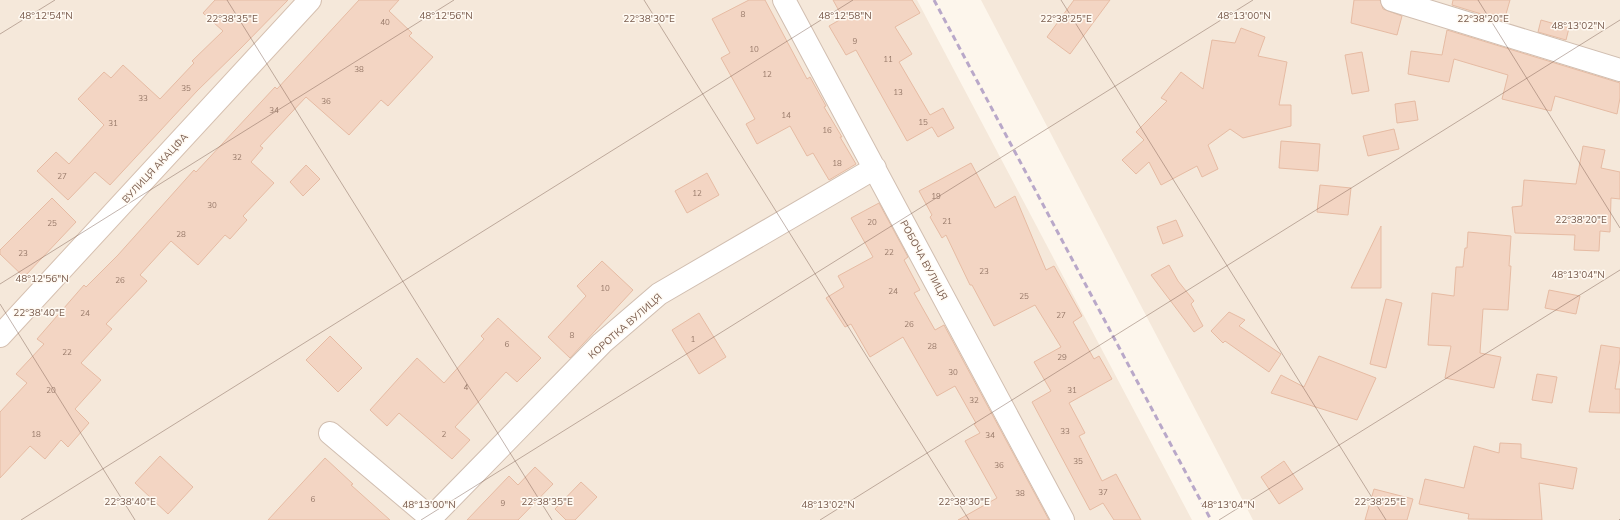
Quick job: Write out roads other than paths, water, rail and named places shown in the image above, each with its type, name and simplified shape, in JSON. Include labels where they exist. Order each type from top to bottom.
[{"type":"street","name":"ВУЛИЦЯ АКАЦФА","points":[[0,336],[310,0]]},
{"type":"street","name":"РОБОЧА ВУЛИЦЯ","points":[[784,0],[1063,520]]},
{"type":"street","points":[[1392,0],[1620,70]]},
{"type":"street","name":"КОРОТКА ВУЛИЦЯ","points":[[432,519],[602,343],[659,294],[875,168]]},
{"type":"street","points":[[330,433],[432,519]]},
{"type":"railway","points":[[934,0],[1211,520]]}]
